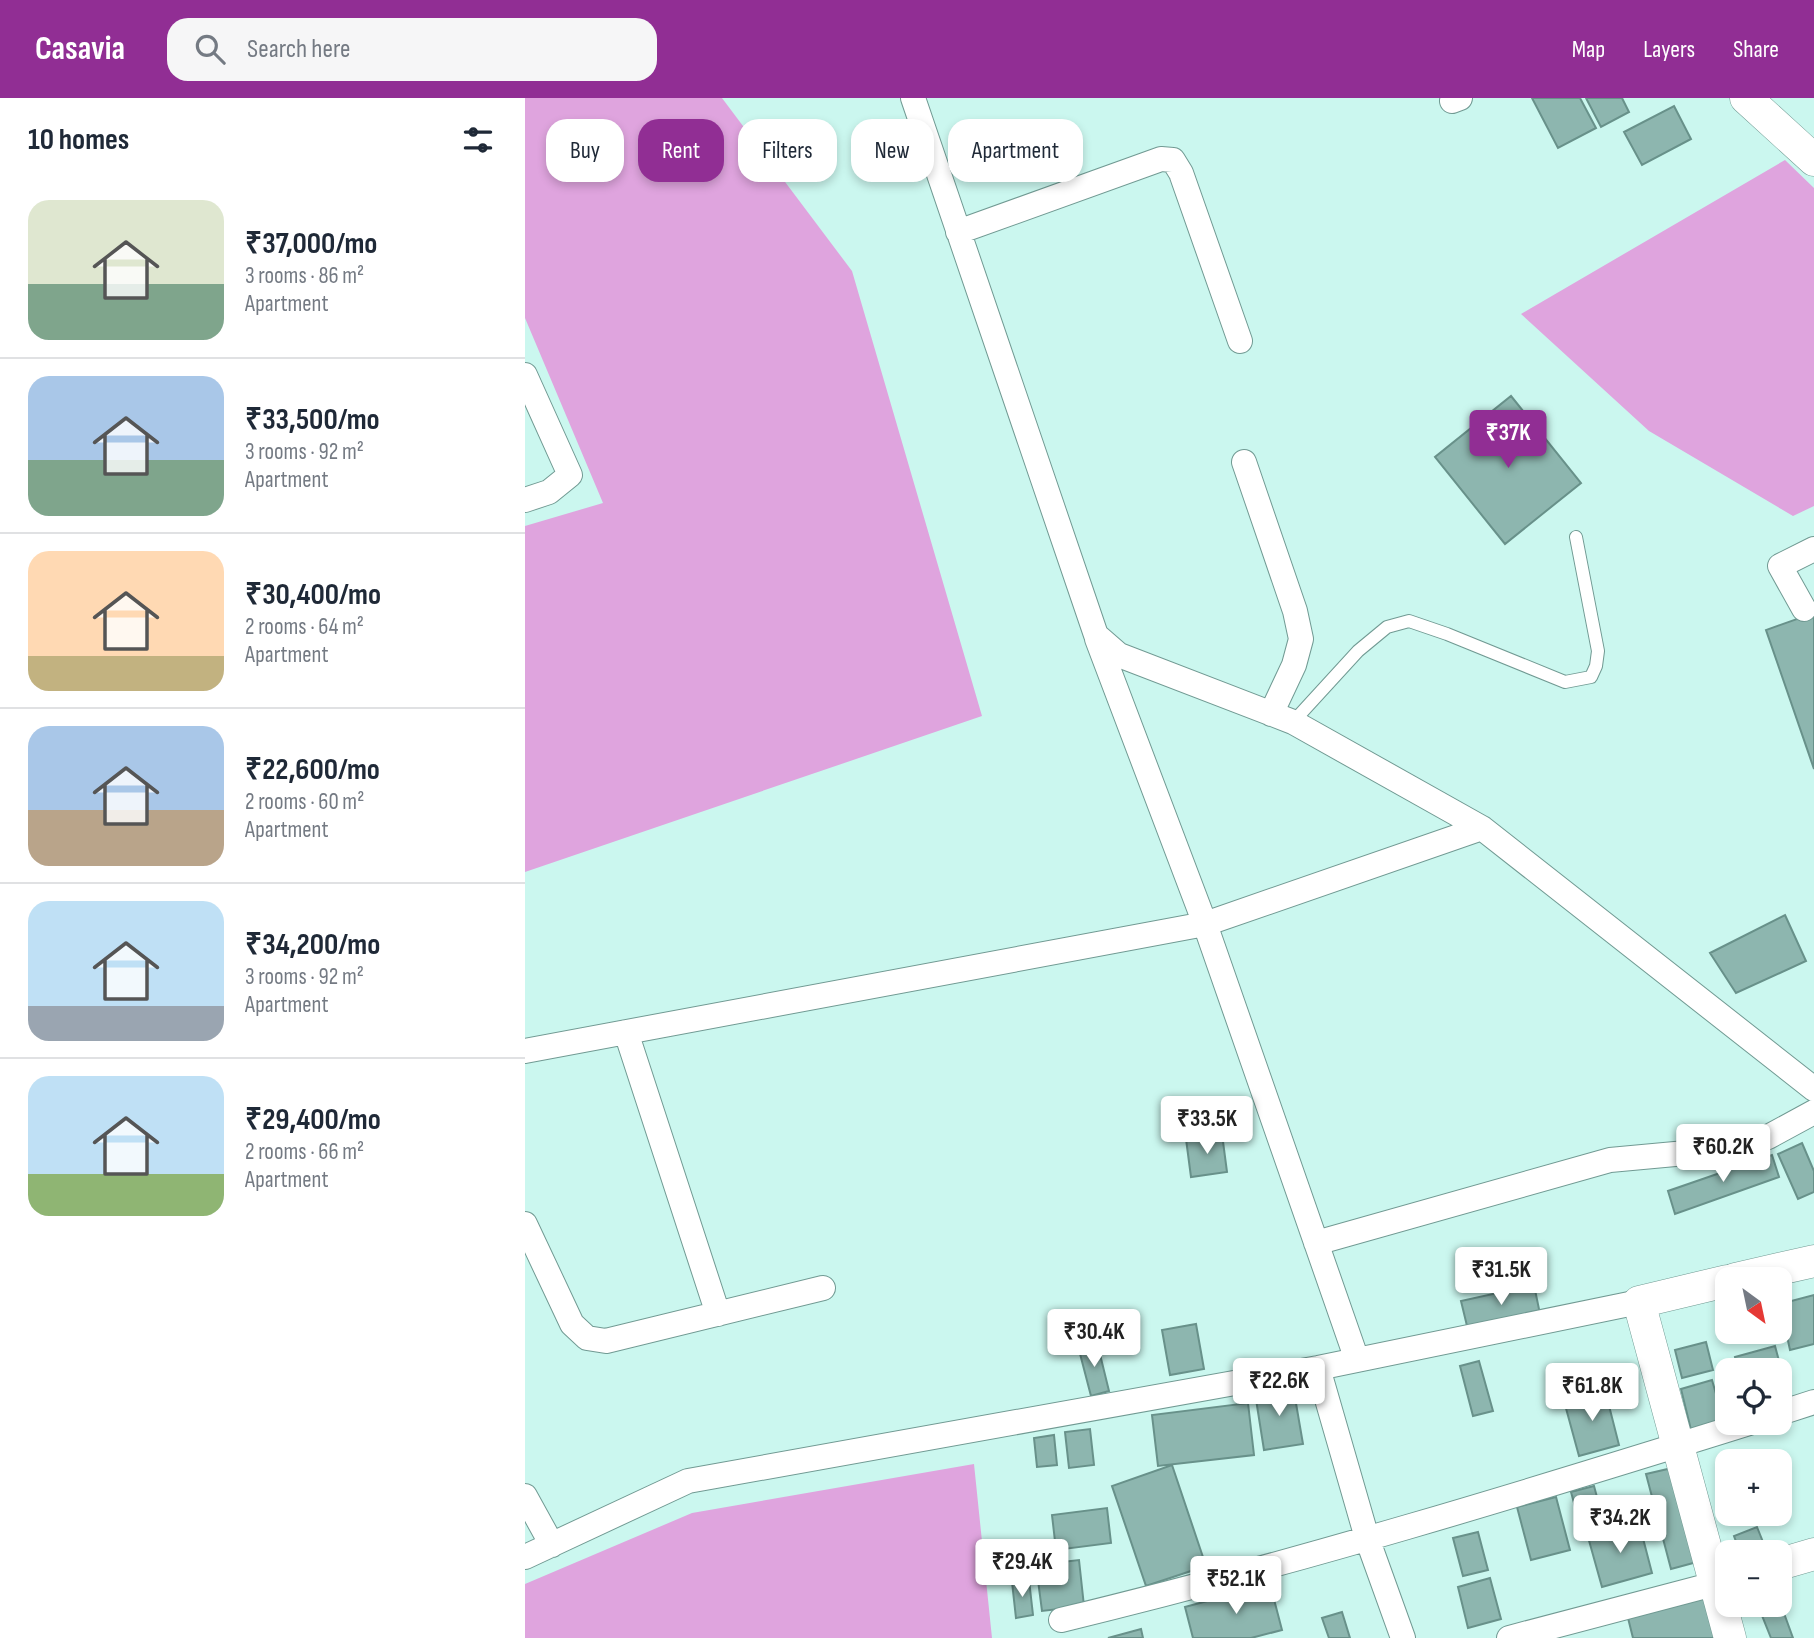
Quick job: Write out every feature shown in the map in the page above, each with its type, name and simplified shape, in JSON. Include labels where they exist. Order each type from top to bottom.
[{"type":"street","points":[[913,98],[1096,635],[1205,924],[1357,1360]]},
{"type":"street","points":[[1745,98],[1814,160]]},
{"type":"street","points":[[958,232],[1161,159],[1173,160],[1181,173],[1240,341]]},
{"type":"street","points":[[525,375],[570,475],[549,492],[525,500]]},
{"type":"street","points":[[1244,462],[1296,611],[1301,639],[1282,718]]},
{"type":"street","points":[[1800,611],[1780,566],[1814,550]]},
{"type":"street","points":[[1096,635],[1119,655],[1282,718],[1482,828],[1814,1089]]},
{"type":"street","points":[[525,1051],[1205,924],[1482,828]]},
{"type":"street","points":[[626,1032],[718,1314]]},
{"type":"street","points":[[1316,1243],[1609,1160],[1739,1147],[1768,1137],[1814,1112]]},
{"type":"street","points":[[525,1224],[572,1324],[587,1338],[606,1341],[823,1288]]},
{"type":"street","points":[[1788,1267],[1814,1261]]},
{"type":"street","points":[[525,1557],[688,1481],[1318,1368],[1715,1284]]},
{"type":"street","points":[[1639,1302],[1677,1445],[1715,1563]]},
{"type":"street","points":[[1318,1368],[1367,1538],[1403,1638]]},
{"type":"street","points":[[1792,1409],[1814,1402]]},
{"type":"street","points":[[1061,1620],[1163,1595],[1367,1538],[1715,1433]]},
{"type":"street","points":[[525,1496],[552,1545]]},
{"type":"street","points":[[1792,1560],[1814,1554]]},
{"type":"street","points":[[1509,1638],[1715,1584]]},
{"type":"street","points":[[1727,1617],[1730,1638]]},
{"type":"lane","points":[[1282,718],[1387,627],[1409,621],[1565,682],[1591,677],[1598,651],[1576,537]]},
{"type":"shaded area","points":[[525,98],[722,98],[738,119],[738,182],[785,182],[852,271],[982,716],[525,872],[525,526],[603,503],[525,318]]},
{"type":"shaded area","points":[[1785,160],[1814,188],[1814,506],[1793,516],[1649,431],[1521,314]]},
{"type":"shaded area","points":[[974,1464],[992,1638],[525,1638],[525,1584],[692,1513]]},
{"type":"building","points":[[1532,98],[1580,98],[1596,128],[1558,148]]},
{"type":"building","points":[[1586,98],[1622,98],[1629,112],[1601,127]]},
{"type":"building","points":[[1674,106],[1691,139],[1642,165],[1624,132]]},
{"type":"building","points":[[1511,396],[1581,483],[1505,544],[1435,457]]},
{"type":"building","points":[[1814,613],[1814,769],[1766,630]]},
{"type":"building","points":[[1785,915],[1806,961],[1736,993],[1710,953]]},
{"type":"building","points":[[1222,1134],[1227,1172],[1191,1177],[1186,1139]]},
{"type":"building","points":[[1802,1143],[1814,1171],[1814,1192],[1798,1199],[1778,1154]]},
{"type":"building","points":[[1772,1155],[1779,1177],[1675,1214],[1668,1191]]},
{"type":"building","points":[[1534,1285],[1540,1314],[1468,1330],[1461,1301]]},
{"type":"building","points":[[1814,1295],[1814,1344],[1790,1350],[1789,1344],[1792,1344],[1792,1301]]},
{"type":"building","points":[[1196,1324],[1204,1369],[1170,1375],[1162,1330]]},
{"type":"building","points":[[1097,1342],[1109,1391],[1091,1396],[1078,1346]]},
{"type":"building","points":[[1706,1342],[1713,1370],[1682,1378],[1675,1350]]},
{"type":"building","points":[[1775,1346],[1778,1358],[1735,1358]]},
{"type":"building","points":[[1479,1361],[1493,1411],[1473,1416],[1460,1366]]},
{"type":"building","points":[[1712,1380],[1715,1390],[1715,1428],[1692,1434],[1681,1389]]},
{"type":"building","points":[[1293,1386],[1303,1444],[1264,1450],[1255,1393]]},
{"type":"building","points":[[1605,1390],[1619,1445],[1579,1456],[1564,1401]]},
{"type":"building","points":[[1248,1403],[1254,1455],[1158,1466],[1152,1415]]},
{"type":"building","points":[[1090,1429],[1094,1465],[1069,1468],[1065,1432]]},
{"type":"building","points":[[1054,1435],[1057,1465],[1037,1467],[1034,1438]]},
{"type":"building","points":[[1172,1465],[1206,1566],[1146,1586],[1112,1486]]},
{"type":"building","points":[[1672,1468],[1697,1562],[1671,1569],[1646,1474]]},
{"type":"building","points":[[1594,1486],[1604,1523],[1581,1529],[1571,1492]]},
{"type":"building","points":[[1556,1497],[1570,1550],[1531,1560],[1517,1507]]},
{"type":"building","points":[[1107,1508],[1111,1543],[1056,1550],[1052,1515]]},
{"type":"building","points":[[1639,1523],[1652,1573],[1602,1587],[1588,1537]]},
{"type":"building","points":[[1757,1527],[1762,1540],[1736,1540],[1734,1536]]},
{"type":"building","points":[[1478,1532],[1488,1570],[1463,1576],[1453,1538]]},
{"type":"building","points":[[1079,1560],[1084,1606],[1042,1611],[1036,1565]]},
{"type":"building","points":[[1490,1578],[1501,1619],[1468,1628],[1458,1587]]},
{"type":"building","points":[[1029,1580],[1033,1615],[1016,1618],[1012,1582]]},
{"type":"building","points":[[1270,1584],[1282,1630],[1251,1638],[1193,1638],[1185,1607]]},
{"type":"building","points":[[1709,1592],[1721,1638],[1633,1638],[1627,1614]]},
{"type":"building","points":[[1342,1612],[1350,1638],[1329,1638],[1322,1618]]},
{"type":"building","points":[[1763,1617],[1785,1617],[1793,1638],[1771,1638]]},
{"type":"building","points":[[1141,1629],[1143,1638],[1108,1638]]}]
